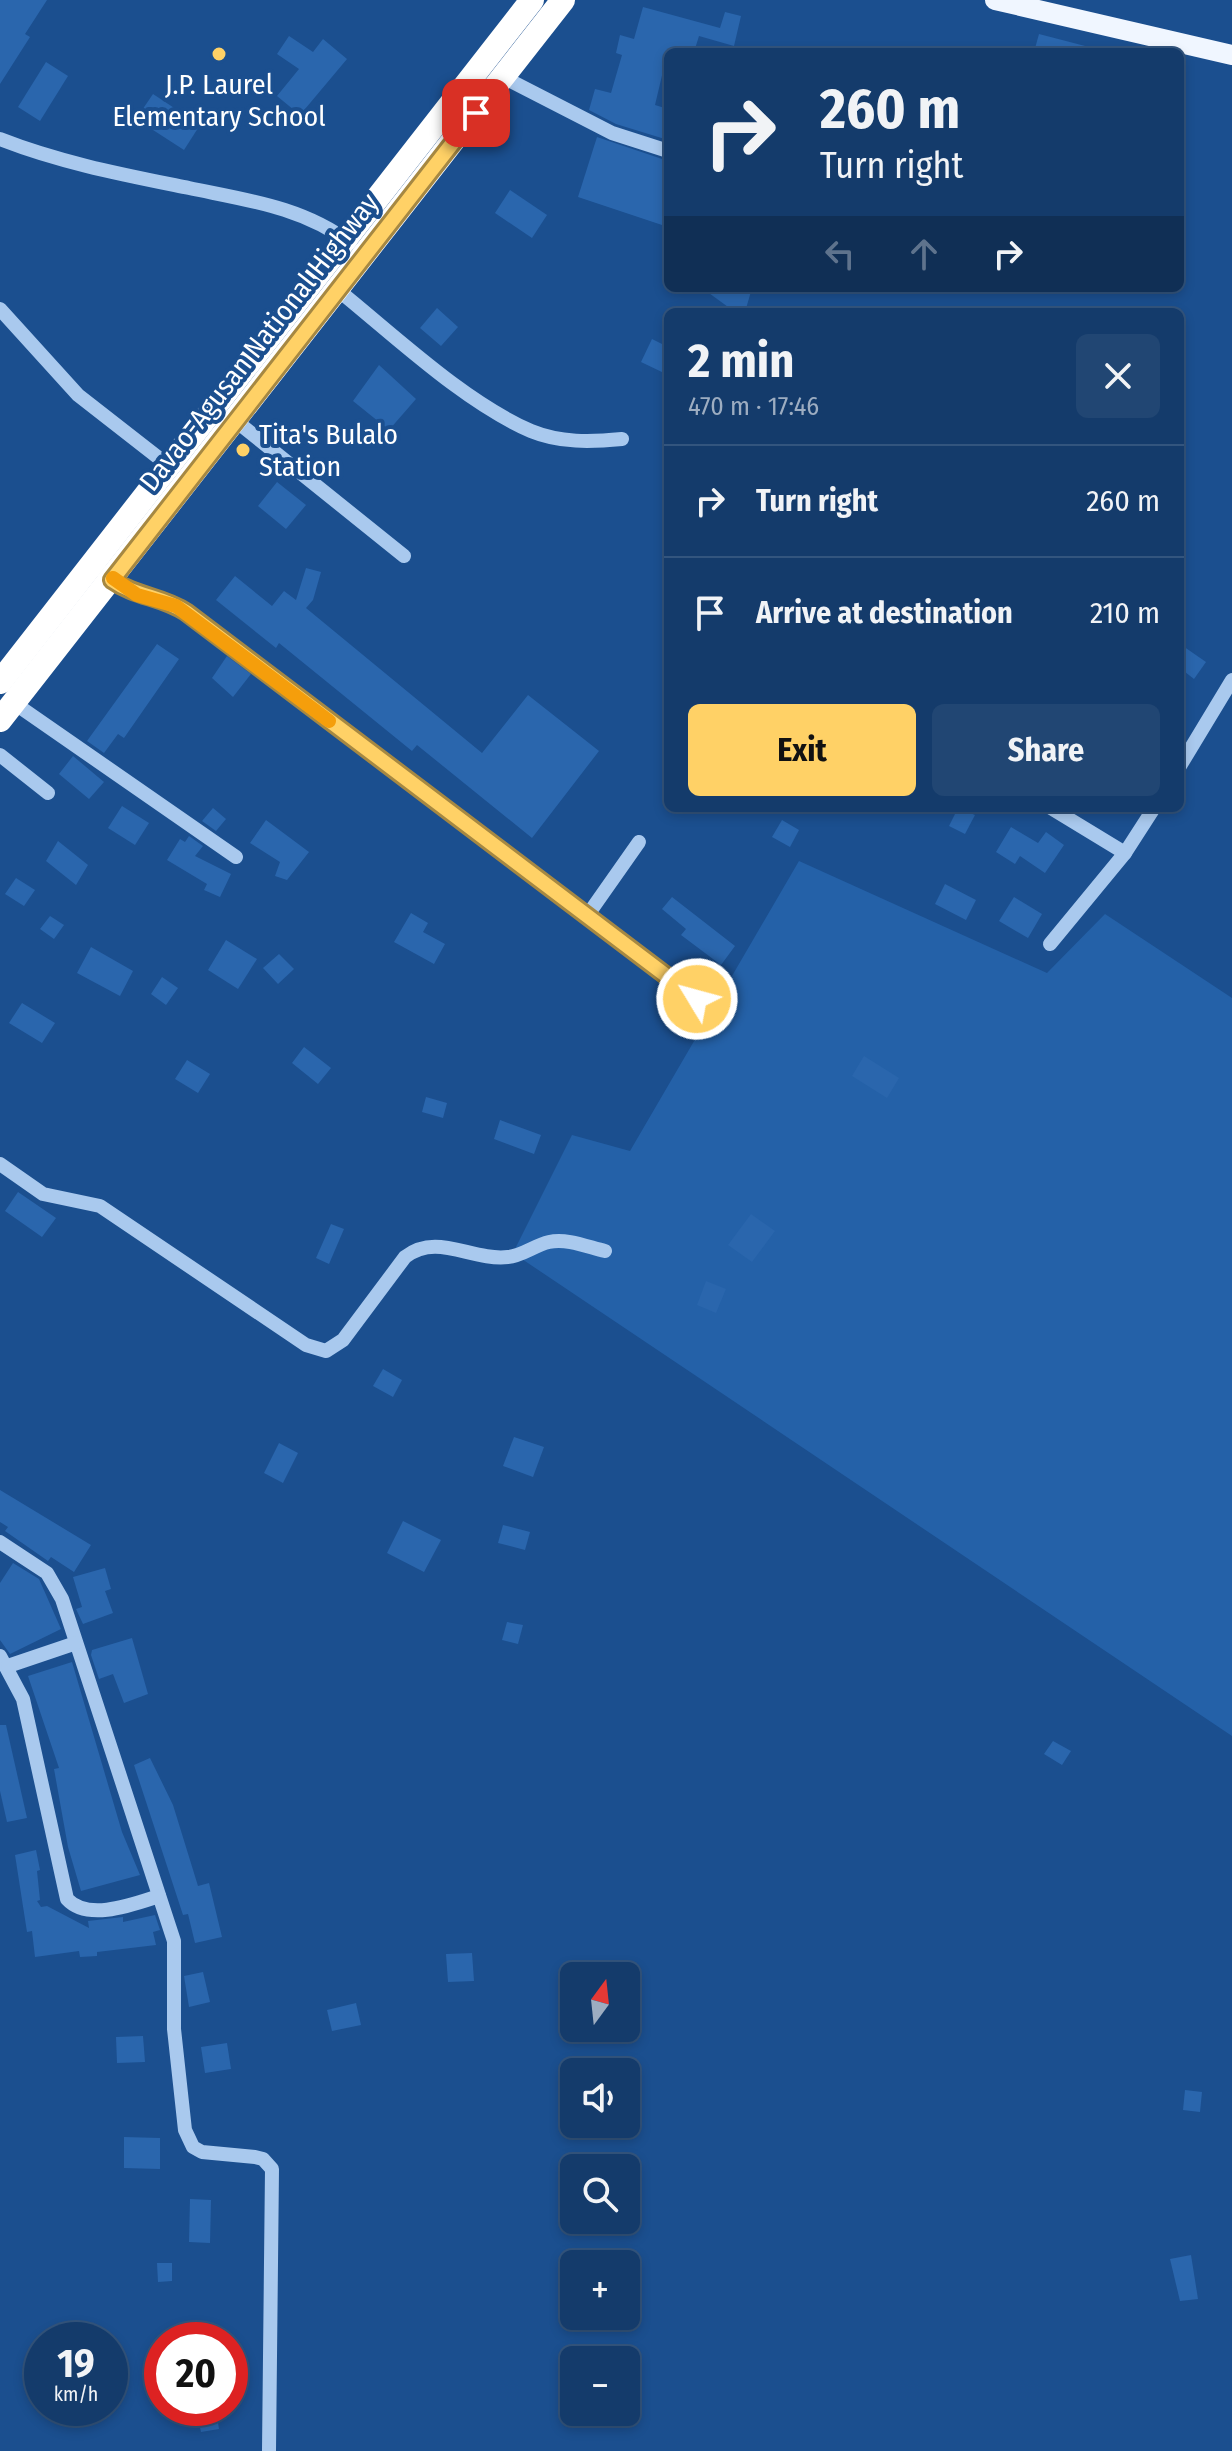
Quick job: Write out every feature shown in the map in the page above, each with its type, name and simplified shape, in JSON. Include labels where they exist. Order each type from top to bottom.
[{"type":"highway","name":"Davao-Agusan National Highway","points":[[0,682],[532,0]]},
{"type":"highway","name":"Davao-Agusan National Highway","points":[[7,711],[563,0]]},
{"type":"main road","points":[[995,0],[1232,55]]},
{"type":"street","points":[[482,64],[503,78],[612,133],[664,150]]},
{"type":"street","points":[[0,139],[60,161],[287,210],[308,217],[365,255]]},
{"type":"street","points":[[338,290],[435,369],[532,432],[561,439],[622,439]]},
{"type":"street","points":[[0,309],[78,395],[169,466]]},
{"type":"street","points":[[236,421],[404,556]]},
{"type":"street","points":[[92,565],[137,595],[168,602],[186,612],[697,999]]},
{"type":"street","points":[[1184,759],[1232,680]]},
{"type":"street","points":[[7,711],[236,857]]},
{"type":"street","points":[[0,755],[48,793]]},
{"type":"street","points":[[1058,812],[1125,853]]},
{"type":"street","points":[[1050,944],[1125,853],[1151,812]]},
{"type":"street","points":[[587,916],[639,842]]},
{"type":"street","points":[[0,1164],[43,1194],[100,1206],[306,1345],[326,1351],[343,1340],[405,1257],[417,1247],[432,1245],[507,1257],[549,1242],[566,1241],[605,1251]]},
{"type":"street","points":[[0,1542],[47,1573],[62,1599],[159,1896],[176,1956],[174,2029],[181,2117],[188,2140],[202,2152],[255,2157],[272,2169],[269,2451]]},
{"type":"street","points":[[76,1643],[4,1661],[23,1699],[67,1899],[79,1907],[108,1909],[159,1896]]},
{"type":"shaded area","points":[[799,861],[1047,973],[1105,914],[1232,998],[1232,1736],[513,1253],[572,1135],[630,1151]]},
{"type":"building","points":[[0,0],[47,0],[25,34],[30,37],[0,84]]},
{"type":"building","points":[[643,7],[720,28],[725,12],[741,16],[734,46],[699,36],[695,48],[664,48],[664,67],[655,105],[664,108],[664,139],[616,124],[589,110],[595,89],[611,93],[622,55],[616,53],[620,35],[634,39]]},
{"type":"building","points":[[1039,34],[1089,47],[1089,48],[1035,48]]},
{"type":"building","points":[[289,36],[313,52],[323,39],[347,59],[300,115],[277,96],[299,69],[277,54]]},
{"type":"building","points":[[46,62],[68,76],[40,121],[18,107]]},
{"type":"building","points":[[153,94],[200,125],[184,150],[136,119]]},
{"type":"building","points":[[597,137],[664,160],[664,226],[578,197]]},
{"type":"building","points":[[510,190],[547,215],[532,238],[495,213]]},
{"type":"building","points":[[708,292],[751,292],[746,308],[730,308]]},
{"type":"building","points":[[437,308],[458,327],[441,346],[420,328]]},
{"type":"building","points":[[652,339],[664,345],[664,373],[641,362]]},
{"type":"building","points":[[379,365],[416,399],[389,430],[353,401]]},
{"type":"building","points":[[277,482],[306,505],[286,529],[258,506]]},
{"type":"building","points":[[306,568],[321,572],[313,600],[306,608],[482,753],[528,695],[599,751],[532,838],[417,745],[412,751],[279,643],[276,648],[216,600],[235,576],[272,606],[284,591],[296,600]]},
{"type":"building","points":[[157,644],[179,659],[124,738],[118,734],[104,753],[87,741]]},
{"type":"building","points":[[1184,647],[1206,662],[1194,679],[1184,671]]},
{"type":"building","points":[[227,656],[251,674],[233,697],[212,678]]},
{"type":"building","points":[[73,756],[104,782],[89,799],[59,774]]},
{"type":"building","points":[[122,806],[149,823],[135,845],[108,828]]},
{"type":"building","points":[[213,808],[226,819],[216,831],[202,821]]},
{"type":"building","points":[[956,812],[975,815],[965,834],[949,826]]},
{"type":"building","points":[[266,820],[309,852],[287,880],[275,876],[280,862],[250,843]]},
{"type":"building","points":[[782,820],[799,830],[790,847],[772,837]]},
{"type":"building","points":[[1011,827],[1038,843],[1046,832],[1064,845],[1045,873],[1020,856],[1015,864],[996,852]]},
{"type":"building","points":[[189,836],[203,846],[195,856],[231,874],[220,897],[204,890],[207,884],[167,860],[180,839],[185,842]]},
{"type":"building","points":[[58,841],[88,865],[76,885],[46,861]]},
{"type":"building","points":[[16,878],[35,890],[24,906],[5,894]]},
{"type":"building","points":[[945,884],[976,900],[966,920],[935,904]]},
{"type":"building","points":[[672,897],[735,946],[721,965],[681,935],[686,929],[662,909]]},
{"type":"building","points":[[1014,897],[1042,914],[1028,938],[999,921]]},
{"type":"building","points":[[411,913],[428,923],[423,932],[445,944],[434,964],[394,942]]},
{"type":"building","points":[[50,916],[64,925],[54,939],[40,929]]},
{"type":"building","points":[[226,940],[257,959],[238,989],[208,970]]},
{"type":"building","points":[[91,947],[133,971],[120,996],[77,973]]},
{"type":"building","points":[[279,954],[294,969],[278,984],[263,968]]},
{"type":"building","points":[[162,977],[178,988],[166,1005],[151,994]]},
{"type":"building","points":[[22,1003],[55,1023],[42,1043],[9,1023]]},
{"type":"building","points":[[304,1047],[331,1068],[318,1084],[292,1063]]},
{"type":"building","points":[[864,1056],[899,1078],[887,1098],[852,1076]]},
{"type":"building","points":[[187,1060],[210,1074],[198,1093],[175,1079]]},
{"type":"building","points":[[426,1097],[447,1103],[443,1118],[422,1112]]},
{"type":"building","points":[[500,1120],[541,1135],[534,1154],[494,1139]]},
{"type":"building","points":[[18,1192],[56,1218],[42,1237],[5,1211]]},
{"type":"building","points":[[751,1214],[775,1231],[752,1262],[728,1245]]},
{"type":"building","points":[[331,1224],[344,1229],[329,1264],[316,1258]]},
{"type":"building","points":[[706,1281],[726,1289],[716,1313],[697,1305]]},
{"type":"building","points":[[383,1369],[402,1380],[393,1397],[373,1386]]},
{"type":"building","points":[[514,1437],[544,1447],[533,1477],[503,1466]]},
{"type":"building","points":[[279,1443],[298,1453],[283,1483],[264,1473]]},
{"type":"building","points":[[0,1490],[91,1545],[74,1572],[51,1557],[48,1561],[5,1531],[8,1527],[0,1522]]},
{"type":"building","points":[[403,1521],[441,1540],[424,1572],[387,1553]]},
{"type":"building","points":[[503,1525],[530,1532],[525,1550],[498,1543]]},
{"type":"building","points":[[13,1563],[39,1579],[61,1629],[10,1654],[0,1640],[0,1583]]},
{"type":"building","points":[[105,1568],[111,1589],[105,1591],[113,1613],[83,1624],[76,1609],[82,1607],[73,1577]]},
{"type":"building","points":[[507,1622],[523,1625],[518,1644],[502,1640]]},
{"type":"building","points":[[132,1638],[148,1694],[124,1703],[113,1674],[99,1679],[91,1655],[92,1650]]},
{"type":"building","points":[[72,1662],[122,1832],[140,1875],[81,1891],[68,1847],[54,1769],[59,1768],[28,1676]]},
{"type":"building","points":[[0,1725],[6,1725],[27,1818],[7,1822],[0,1791]]},
{"type":"building","points":[[1053,1741],[1071,1751],[1062,1765],[1044,1754]]},
{"type":"building","points":[[150,1758],[173,1805],[198,1886],[209,1883],[222,1937],[195,1943],[188,1914],[183,1915],[134,1765]]},
{"type":"building","points":[[36,1850],[40,1870],[37,1871],[40,1900],[37,1901],[41,1907],[47,1906],[89,1928],[88,1921],[123,1917],[123,1922],[155,1915],[160,1930],[153,1932],[156,1945],[97,1952],[97,1956],[80,1957],[79,1951],[35,1957],[32,1931],[27,1932],[15,1855]]},
{"type":"building","points":[[472,1953],[474,1981],[448,1982],[446,1954]]},
{"type":"building","points":[[203,1972],[210,2002],[189,2007],[184,1976]]},
{"type":"building","points":[[356,2003],[361,2025],[332,2031],[327,2010]]},
{"type":"building","points":[[143,2036],[145,2062],[117,2063],[116,2037]]},
{"type":"building","points":[[227,2043],[231,2069],[205,2073],[201,2047]]},
{"type":"building","points":[[1185,2090],[1202,2092],[1200,2112],[1183,2110]]},
{"type":"building","points":[[124,2137],[160,2138],[160,2169],[124,2168]]},
{"type":"building","points":[[190,2199],[211,2200],[210,2243],[189,2242]]},
{"type":"building","points":[[1191,2255],[1198,2299],[1180,2301],[1170,2259]]},
{"type":"building","points":[[157,2263],[172,2263],[172,2281],[158,2282]]},
{"type":"building","points":[[200,2426],[219,2426],[219,2429],[201,2432]]},
{"type":"slow traffic","points":[[113,578],[129,592],[160,599],[186,612],[329,721]]},
{"type":"place","name":"J.P. Laurel Elementary School","points":[[219,54]]},
{"type":"place","name":"Tita's Bulalo Station","points":[[243,450]]},
{"type":"route","points":[[476,113],[112,580],[129,592],[160,599],[186,612],[697,999]]}]
